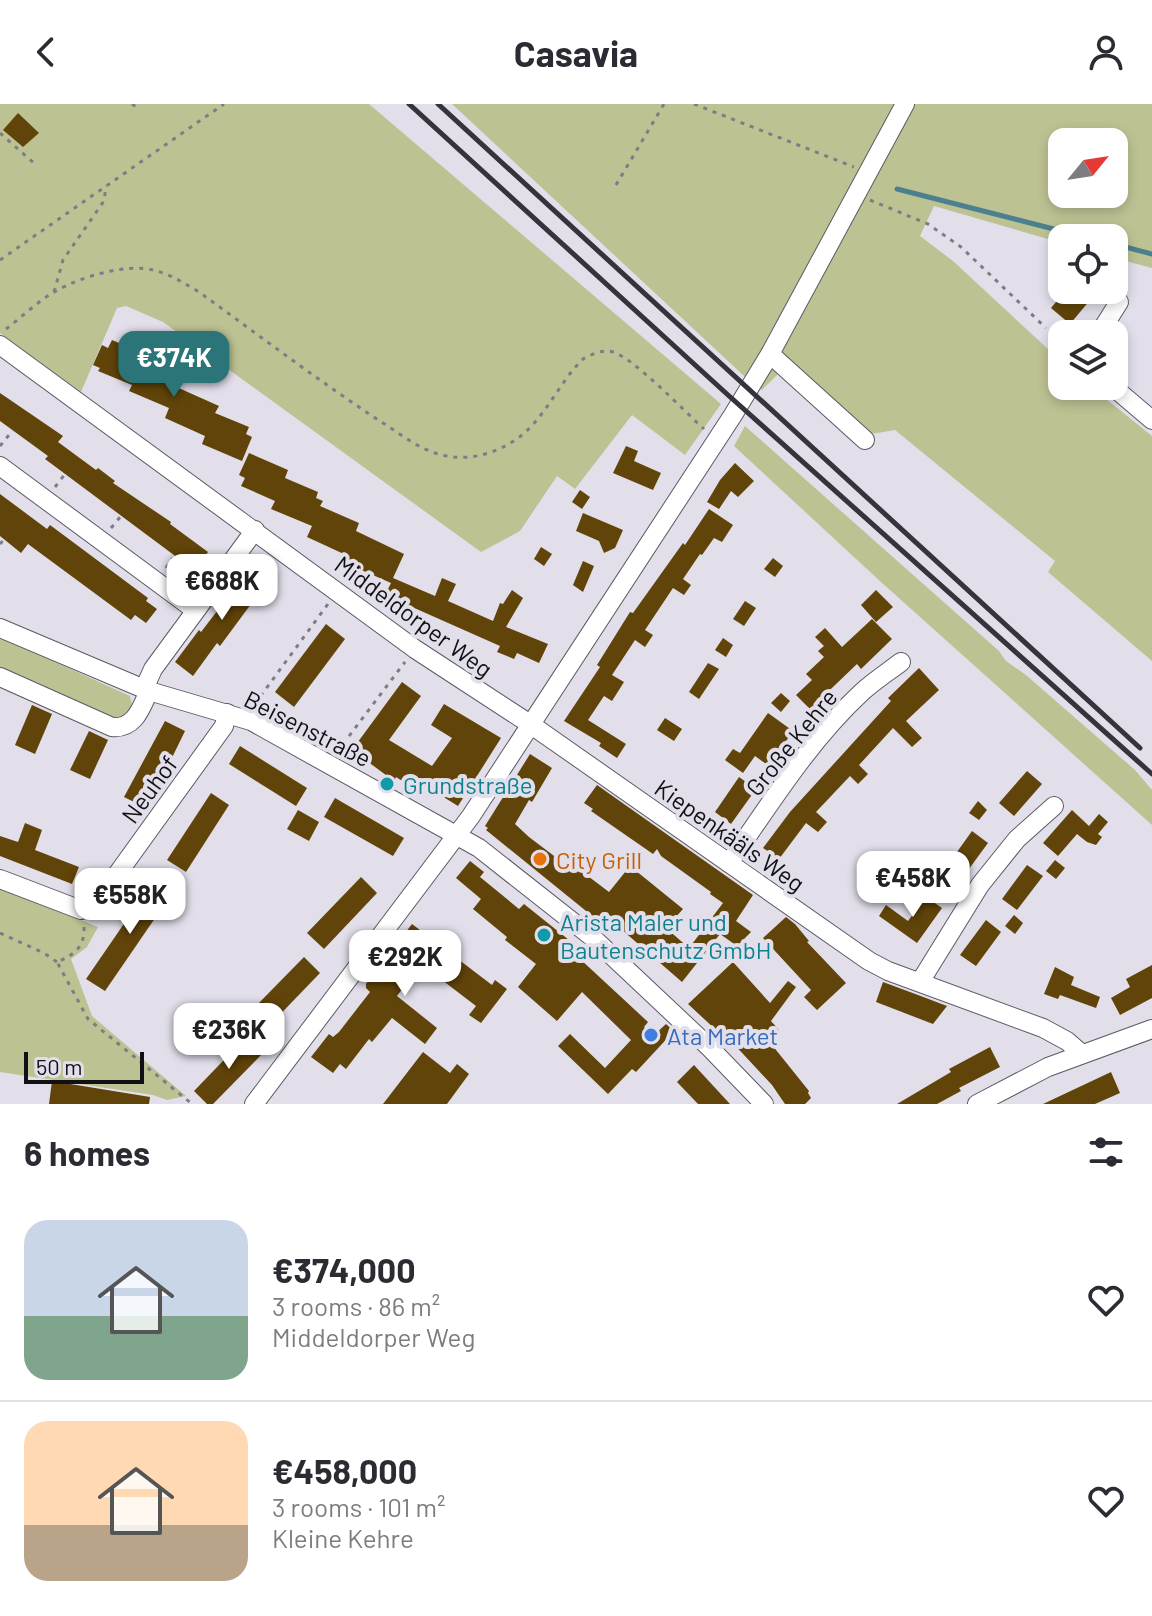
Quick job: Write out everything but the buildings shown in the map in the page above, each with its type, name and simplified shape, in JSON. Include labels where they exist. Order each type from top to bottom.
[{"type":"street","points":[[254,1104],[471,816],[733,415],[770,354],[905,104]]},
{"type":"street","name":"Middeldorper Weg","points":[[0,345],[415,649],[530,724]]},
{"type":"street","points":[[770,354],[865,440]]},
{"type":"street","points":[[1128,400],[1152,420]]},
{"type":"street","points":[[0,466],[195,610]]},
{"type":"street","points":[[0,677],[112,727],[120,728],[133,721],[153,669],[255,530]]},
{"type":"street","name":"Beisenstraße","points":[[0,628],[147,690],[251,721],[479,848],[592,937],[764,1104]]},
{"type":"street","name":"Große Kehre","points":[[729,863],[832,724],[863,692],[901,662]]},
{"type":"street","name":"Neuhof","points":[[105,891],[224,726],[227,713]]},
{"type":"street","name":"Kiepenkääls Weg","points":[[530,724],[869,961],[1043,1028],[1067,1041],[1082,1054]]},
{"type":"street","points":[[920,982],[980,885],[1017,839],[1054,806]]},
{"type":"street","points":[[0,879],[81,910]]},
{"type":"street","points":[[977,1104],[1048,1067],[1152,1029]]},
{"type":"path","points":[[132,104],[139,109]]},
{"type":"path","points":[[0,260],[224,104]]},
{"type":"path","points":[[616,185],[664,104]]},
{"type":"path","points":[[694,104],[867,172]]},
{"type":"path","points":[[0,133],[36,165]]},
{"type":"path","points":[[54,292],[63,260],[104,201],[106,186]]},
{"type":"path","points":[[856,195],[928,224],[961,247],[1048,330]]},
{"type":"path","points":[[0,334],[54,292],[128,267],[153,269],[175,278],[210,300],[359,407],[424,449],[440,455],[470,458],[502,448],[529,429],[583,359],[610,351],[622,356],[662,389],[715,440]]},
{"type":"path","points":[[0,446],[13,430]]},
{"type":"path","points":[[0,544],[5,538]]},
{"type":"path","points":[[251,721],[257,701],[337,591]]},
{"type":"path","points":[[305,636],[312,641]]},
{"type":"path","points":[[327,765],[415,649]]},
{"type":"path","points":[[280,670],[286,675]]},
{"type":"path","points":[[57,962],[74,955],[82,944],[85,932],[81,910]]},
{"type":"path","points":[[0,933],[57,962],[88,1019],[192,1104]]},
{"type":"green space","points":[[0,104],[369,104],[721,404],[685,455],[632,415],[575,489],[557,476],[520,531],[481,552],[163,322],[126,306],[117,308],[81,392],[0,333]]},
{"type":"green space","points":[[452,104],[1152,104],[1152,268],[1128,262],[1128,224],[1048,224],[1048,239],[934,206],[920,236],[953,261],[1048,349],[1048,400],[1107,400],[1152,436],[1152,661],[1048,572],[1055,561],[895,430],[866,435],[788,364],[762,390]]},
{"type":"green space","points":[[745,426],[999,651],[1006,661],[1135,770],[1152,790],[1152,825],[734,446]]},
{"type":"green space","points":[[0,637],[130,696],[133,710],[128,716],[113,719],[0,671]]},
{"type":"green space","points":[[0,888],[98,927],[87,947],[71,959],[92,1016],[186,1096],[167,1100],[153,1095],[0,1072]]},
{"type":"waterway","points":[[897,189],[1048,228]]},
{"type":"waterway","points":[[1128,248],[1152,254]]},
{"type":"railway","points":[[409,104],[728,395],[1152,774]]},
{"type":"railway","points":[[438,104],[1140,748]]},
{"type":"place","name":"Grundstraße","points":[[387,784]]},
{"type":"place","name":"City Grill","points":[[540,859]]},
{"type":"place","name":"Arista Maler und Bautenschutz GmbH","points":[[544,935]]},
{"type":"place","name":"Ata Market","points":[[651,1035]]}]
